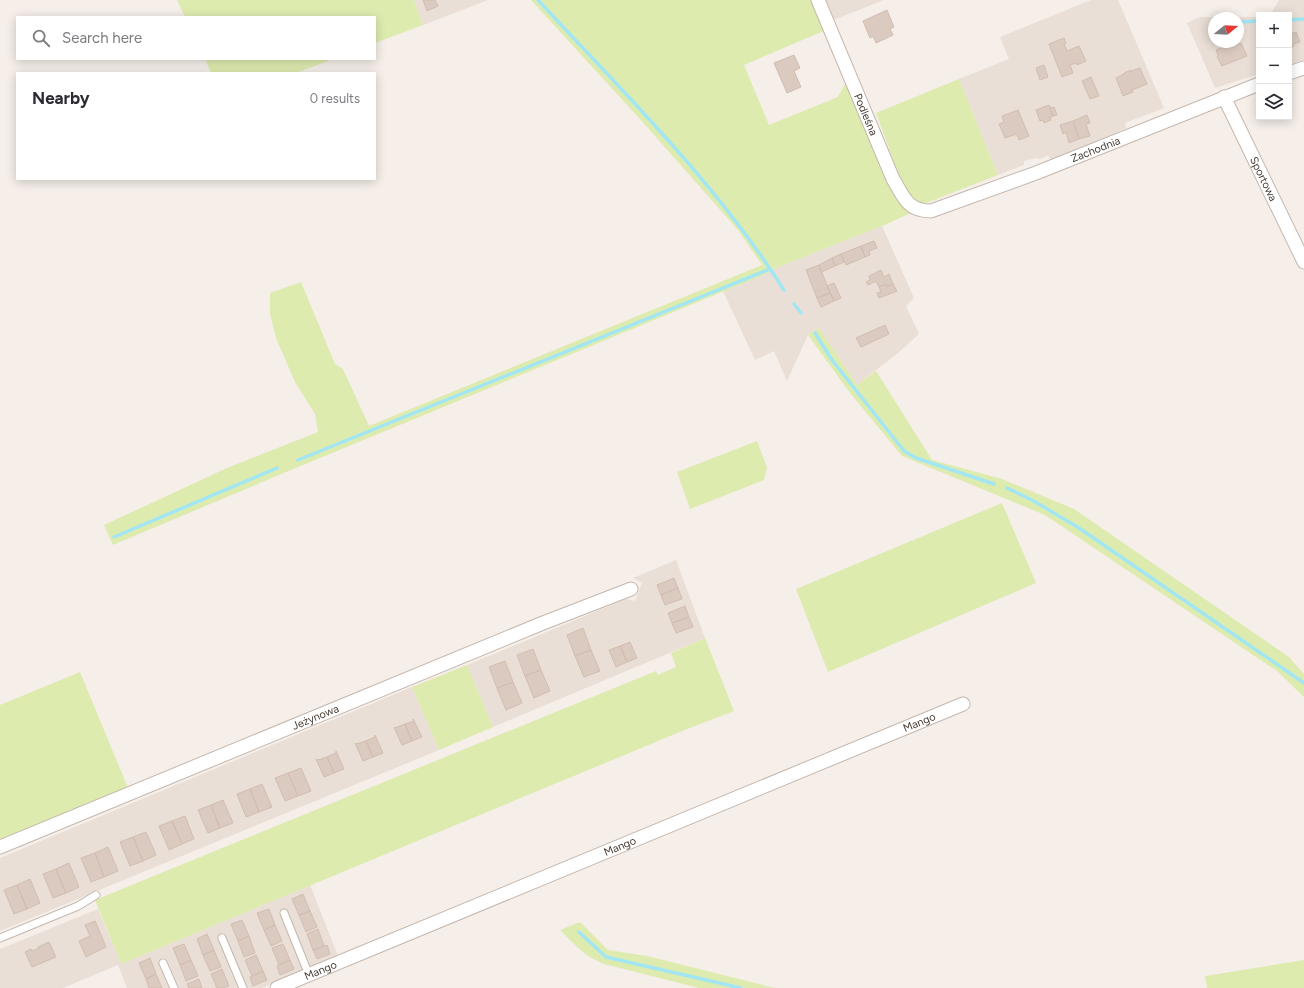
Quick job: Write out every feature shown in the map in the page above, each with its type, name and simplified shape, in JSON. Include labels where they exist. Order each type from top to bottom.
[{"type":"street","name":"Podleśna","points":[[818,0],[893,179],[906,200],[915,209],[931,211]]},
{"type":"street","points":[[1292,72],[1304,68]]},
{"type":"street","name":"Zachodnia","points":[[931,211],[1036,173],[1256,85]]},
{"type":"street","name":"Sportowa","points":[[1224,97],[1304,262]]},
{"type":"street","name":"Jeżynowa","points":[[0,847],[543,623],[631,589]]},
{"type":"street","name":"Mango","points":[[277,988],[963,704]]},
{"type":"lane","points":[[0,938],[78,906],[96,895]]},
{"type":"lane","points":[[284,913],[309,975]]},
{"type":"lane","points":[[222,938],[243,988]]},
{"type":"lane","points":[[163,963],[174,988]]},
{"type":"shaded area","points":[[414,0],[488,0],[423,25]]},
{"type":"shaded area","points":[[825,0],[884,0],[833,20]]},
{"type":"shaded area","points":[[1091,0],[1118,0],[1164,108],[1125,123],[1126,128],[1051,161],[1048,155],[1041,159],[1036,158],[1024,161],[1024,165],[998,175],[959,79],[1009,59],[1000,37]]},
{"type":"shaded area","points":[[1279,0],[1304,0],[1304,60],[1292,64],[1292,12],[1272,12]]},
{"type":"shaded area","points":[[1200,17],[1208,17],[1208,48],[1244,48],[1244,17],[1256,17],[1256,75],[1215,88],[1187,23]]},
{"type":"shaded area","points":[[882,226],[914,298],[906,306],[919,334],[898,353],[857,385],[819,328],[808,335],[787,381],[774,351],[755,360],[723,291],[768,273],[776,268]]},
{"type":"shaded area","points":[[676,560],[705,638],[493,727],[467,665],[626,599],[635,601],[642,583],[633,578]]},
{"type":"shaded area","points":[[412,687],[439,750],[0,931],[0,858]]},
{"type":"shaded area","points":[[310,885],[338,956],[262,988],[127,988],[118,965],[63,988],[0,988],[0,949],[98,909],[121,964]]},
{"type":"green space","points":[[177,0],[414,0],[423,25],[376,43],[376,16],[185,16]]},
{"type":"green space","points":[[531,0],[813,0],[826,30],[744,65],[769,125],[838,97],[847,80],[904,206],[911,213],[113,545],[104,525],[227,468],[318,432],[315,414],[295,382],[276,338],[270,314],[270,293],[301,282],[335,364],[343,369],[369,426],[762,265],[738,230],[639,118]]},
{"type":"green space","points":[[205,60],[330,60],[299,72],[211,72]]},
{"type":"green space","points":[[959,79],[998,175],[921,205],[914,202],[904,189],[876,113]]},
{"type":"green space","points":[[819,328],[857,385],[876,371],[932,460],[1002,479],[1074,509],[1289,657],[1304,674],[1304,697],[1277,671],[1045,515],[902,456],[850,393],[808,335]]},
{"type":"green space","points":[[757,441],[767,467],[764,480],[690,509],[677,472]]},
{"type":"green space","points":[[1002,503],[1036,583],[828,672],[796,589]]},
{"type":"green space","points":[[705,638],[734,711],[687,729],[121,964],[95,900],[656,671],[658,675],[676,667],[671,653]]},
{"type":"green space","points":[[467,665],[493,727],[439,750],[412,687]]},
{"type":"green space","points":[[80,672],[128,788],[0,841],[0,705]]},
{"type":"green space","points":[[580,922],[608,950],[647,956],[775,988],[699,988],[604,964],[585,954],[560,930]]},
{"type":"green space","points":[[1304,960],[1304,988],[1207,988],[1205,976]]},
{"type":"building","points":[[423,0],[435,0],[438,6],[427,11]]},
{"type":"building","points":[[887,10],[894,27],[890,29],[893,35],[876,43],[873,36],[870,38],[863,21]]},
{"type":"building","points":[[1296,32],[1300,42],[1293,44],[1294,46],[1292,47],[1292,33]]},
{"type":"building","points":[[1064,38],[1066,43],[1064,44],[1067,51],[1079,46],[1086,61],[1077,65],[1076,63],[1070,65],[1073,73],[1062,77],[1049,44]]},
{"type":"building","points":[[1221,48],[1243,48],[1247,56],[1222,66],[1217,57],[1218,55],[1216,50]]},
{"type":"building","points":[[794,55],[800,68],[794,71],[801,87],[787,93],[774,63]]},
{"type":"building","points":[[1044,65],[1048,77],[1040,80],[1036,68]]},
{"type":"building","points":[[1140,68],[1147,84],[1132,90],[1133,92],[1123,96],[1116,78],[1131,70]]},
{"type":"building","points":[[1091,77],[1099,96],[1090,99],[1082,81]]},
{"type":"building","points":[[1049,105],[1053,116],[1050,117],[1051,120],[1044,123],[1043,120],[1040,121],[1036,110]]},
{"type":"building","points":[[1054,107],[1057,115],[1053,116],[1050,108]]},
{"type":"building","points":[[1018,110],[1029,136],[1019,140],[1017,134],[1005,138],[999,124],[1004,122],[1002,116]]},
{"type":"building","points":[[1087,115],[1090,123],[1086,124],[1090,136],[1079,139],[1073,121]]},
{"type":"building","points":[[1073,121],[1079,139],[1069,143],[1066,132],[1063,134],[1060,125]]},
{"type":"building","points":[[874,241],[877,248],[869,251],[870,255],[865,257],[861,246]]},
{"type":"building","points":[[861,246],[865,257],[846,265],[841,254]]},
{"type":"building","points":[[841,254],[844,262],[835,266],[832,258]]},
{"type":"building","points":[[832,258],[835,266],[821,272],[819,265]]},
{"type":"building","points":[[819,265],[830,293],[817,298],[806,270]]},
{"type":"building","points":[[881,270],[884,277],[889,274],[893,284],[887,287],[886,284],[879,287],[876,281],[868,285],[866,282],[870,280],[869,276]]},
{"type":"building","points":[[834,283],[841,298],[834,301],[827,286]]},
{"type":"building","points":[[886,284],[887,287],[893,284],[897,291],[879,298],[877,293],[881,292],[879,287]]},
{"type":"building","points":[[830,293],[834,301],[821,307],[817,298]]},
{"type":"building","points":[[885,325],[889,334],[861,347],[856,338]]},
{"type":"building","points":[[674,578],[678,588],[661,595],[657,585]]},
{"type":"building","points":[[678,588],[682,599],[665,605],[661,595]]},
{"type":"building","points":[[685,606],[689,617],[672,623],[668,613]]},
{"type":"building","points":[[689,617],[693,627],[676,633],[672,623]]},
{"type":"building","points":[[583,628],[591,650],[575,656],[567,635]]},
{"type":"building","points":[[630,642],[637,658],[627,662],[620,646]]},
{"type":"building","points":[[620,646],[627,662],[616,667],[609,650]]},
{"type":"building","points":[[533,649],[541,670],[525,676],[517,655]]},
{"type":"building","points":[[591,650],[600,671],[584,677],[575,656]]},
{"type":"building","points":[[505,661],[513,682],[497,688],[489,667]]},
{"type":"building","points":[[541,670],[550,691],[534,698],[525,676]]},
{"type":"building","points":[[513,682],[522,703],[506,710],[497,688]]},
{"type":"building","points":[[414,721],[422,737],[412,741],[405,724]]},
{"type":"building","points":[[405,724],[412,741],[402,745],[394,727],[395,728]]},
{"type":"building","points":[[375,735],[383,753],[373,757],[366,741],[375,737]]},
{"type":"building","points":[[366,741],[373,757],[363,761],[355,743]]},
{"type":"building","points":[[336,751],[344,769],[334,773],[327,757],[336,753]]},
{"type":"building","points":[[327,757],[334,773],[324,777],[316,759],[318,760]]},
{"type":"building","points":[[301,768],[311,791],[298,796],[288,773]]},
{"type":"building","points":[[288,773],[298,796],[285,801],[275,778]]},
{"type":"building","points":[[262,784],[272,807],[259,812],[250,789]]},
{"type":"building","points":[[250,789],[259,812],[246,817],[237,794]]},
{"type":"building","points":[[223,800],[233,823],[220,828],[211,805]]},
{"type":"building","points":[[211,805],[220,828],[208,833],[198,810]]},
{"type":"building","points":[[185,816],[194,839],[182,844],[172,821]]},
{"type":"building","points":[[172,821],[182,844],[169,850],[159,826]]},
{"type":"building","points":[[146,832],[156,855],[143,861],[133,837]]},
{"type":"building","points":[[133,837],[143,861],[130,866],[120,842]]},
{"type":"building","points":[[108,847],[118,871],[104,877],[95,853]]},
{"type":"building","points":[[95,853],[104,877],[91,882],[81,858]]},
{"type":"building","points":[[69,863],[79,887],[66,893],[56,869]]},
{"type":"building","points":[[56,869],[66,893],[53,898],[43,874]]},
{"type":"building","points":[[30,879],[40,903],[27,909],[17,885]]},
{"type":"building","points":[[17,885],[27,909],[14,914],[4,890]]},
{"type":"building","points":[[303,894],[310,911],[299,915],[292,899]]},
{"type":"building","points":[[269,909],[275,925],[264,930],[257,913]]},
{"type":"building","points":[[310,911],[317,927],[306,932],[299,915]]},
{"type":"building","points":[[242,920],[249,936],[238,941],[231,924]]},
{"type":"building","points":[[95,921],[106,947],[86,957],[79,941],[90,936],[85,925]]},
{"type":"building","points":[[275,925],[282,941],[271,946],[264,930]]},
{"type":"building","points":[[318,929],[324,946],[313,950],[307,934]]},
{"type":"building","points":[[207,934],[214,950],[203,955],[197,939]]},
{"type":"building","points":[[249,936],[255,953],[244,957],[238,941]]},
{"type":"building","points":[[49,942],[56,957],[32,967],[25,952],[31,949],[32,951]]},
{"type":"building","points":[[184,944],[191,960],[180,965],[173,948]]},
{"type":"building","points":[[283,944],[290,960],[279,965],[272,948]]},
{"type":"building","points":[[327,945],[330,954],[317,959],[313,950]]},
{"type":"building","points":[[214,950],[221,967],[210,971],[203,955]]},
{"type":"building","points":[[256,955],[263,971],[252,976],[245,960]]},
{"type":"building","points":[[150,958],[156,974],[146,979],[139,963]]},
{"type":"building","points":[[191,960],[198,976],[186,981],[180,965]]},
{"type":"building","points":[[290,960],[294,969],[280,975],[277,966]]},
{"type":"building","points":[[222,969],[229,986],[217,988],[211,974]]},
{"type":"building","points":[[263,971],[267,980],[253,986],[250,977]]},
{"type":"building","points":[[156,974],[162,988],[149,988],[146,979]]},
{"type":"building","points":[[199,979],[202,988],[189,988],[187,984]]},
{"type":"waterway","points":[[538,0],[636,104],[699,176],[729,213],[784,290]]},
{"type":"waterway","points":[[1292,20],[1304,19]]},
{"type":"waterway","points":[[1244,22],[1256,21]]},
{"type":"waterway","points":[[298,460],[770,269]]},
{"type":"waterway","points":[[794,304],[801,313]]},
{"type":"waterway","points":[[815,333],[832,360],[904,451],[916,458],[994,484]]},
{"type":"waterway","points":[[114,537],[277,468]]},
{"type":"waterway","points":[[1007,488],[1032,500],[1079,528],[1304,683]]},
{"type":"waterway","points":[[579,932],[606,957],[741,988]]}]
